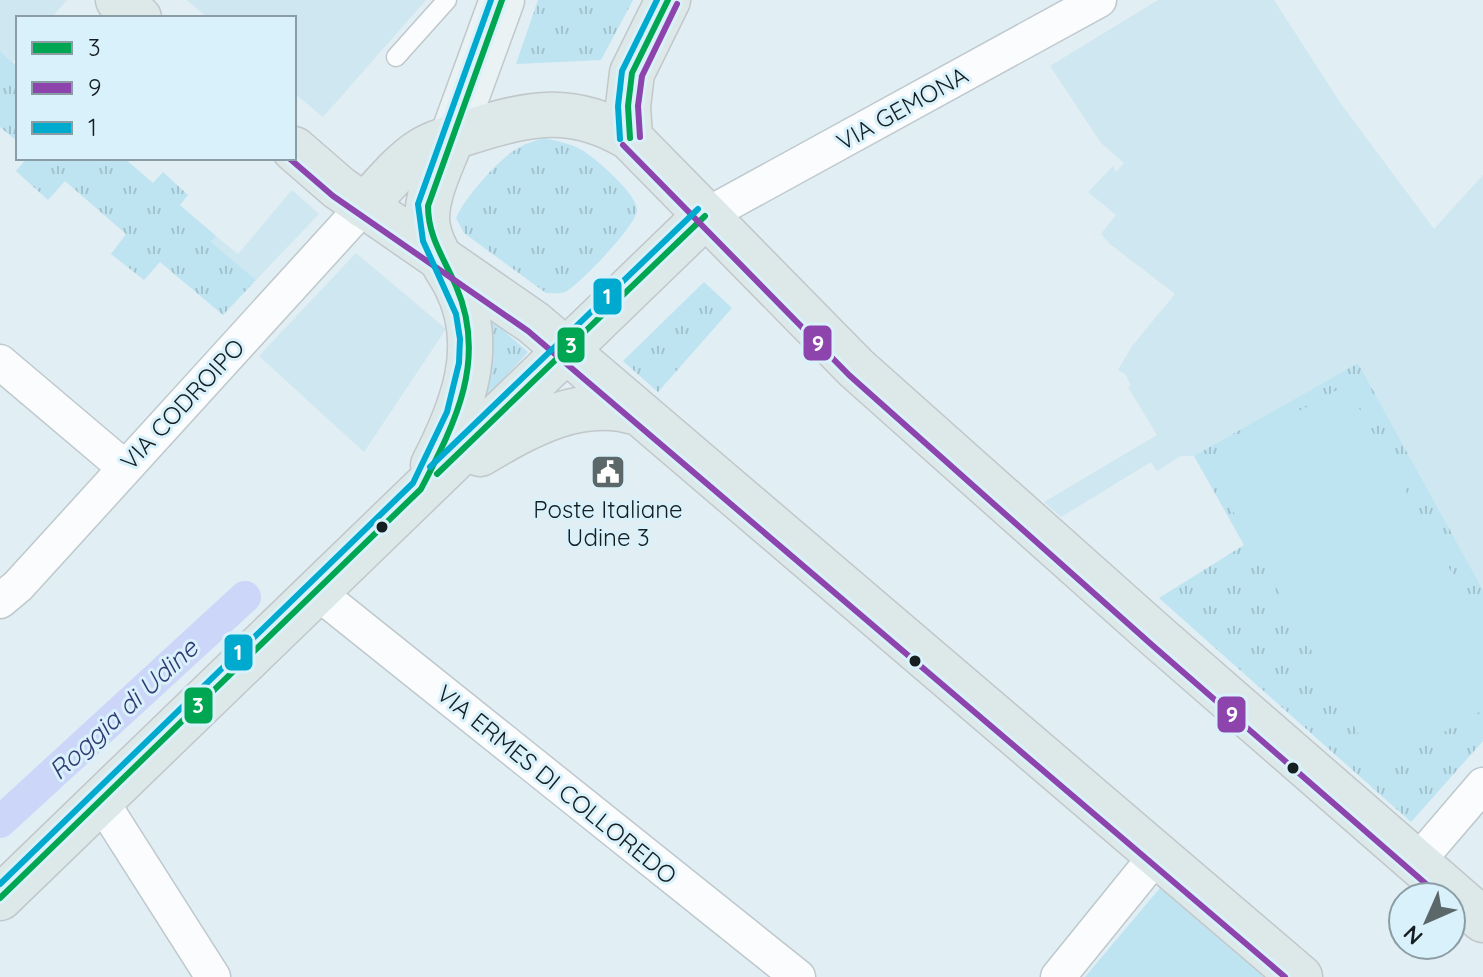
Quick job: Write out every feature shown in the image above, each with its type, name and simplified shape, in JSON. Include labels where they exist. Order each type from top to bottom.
[{"type":"main road","points":[[118,0],[137,16]]},
{"type":"main road","points":[[630,138],[628,106],[632,73],[668,0]]},
{"type":"main road","points":[[364,206],[412,157],[426,147],[524,117],[566,114],[608,125],[630,138],[867,378],[1483,920]]},
{"type":"main road","points":[[421,489],[454,426],[464,398],[471,345],[467,314],[457,287],[430,237],[428,206],[452,137]]},
{"type":"main road","points":[[296,151],[364,206],[526,316],[1300,977]]},
{"type":"main road","points":[[0,898],[705,216]]},
{"type":"main road","points":[[421,489],[517,434],[567,411],[620,407],[638,413]]},
{"type":"street","points":[[452,137],[502,0]]},
{"type":"street","name":"VIA GEMONA","points":[[705,216],[1099,0]]},
{"type":"street","name":"VIA CODROIPO","points":[[0,601],[18,586],[364,206]]},
{"type":"street","points":[[0,362],[124,467]]},
{"type":"street","name":"VIA ERMES DI COLLOREDO","points":[[317,592],[798,977]]},
{"type":"street","points":[[1417,862],[1483,785]]},
{"type":"street","points":[[101,801],[213,977]]},
{"type":"street","points":[[1058,977],[1156,856]]},
{"type":"lane","points":[[396,57],[447,0]]},
{"type":"shaded area","points":[[0,0],[67,0],[53,16],[16,16],[16,58],[13,62],[0,51]]},
{"type":"shaded area","points":[[187,0],[426,0],[323,117],[296,95],[296,16],[206,16]]},
{"type":"shaded area","points":[[1158,0],[1274,0],[1341,104],[1434,229],[1483,175],[1483,590],[1358,363],[1194,456],[1181,456],[1157,471],[1151,462],[1061,517],[1044,502],[1157,435],[1128,387],[1131,385],[1125,374],[1118,370],[1132,346],[1175,294],[1101,234],[1116,215],[1088,192],[1113,166],[1116,172],[1124,163],[1101,143],[1050,66]]},
{"type":"shaded area","points":[[292,190],[319,214],[256,280],[211,242],[216,236],[238,254]]},
{"type":"shaded area","points":[[356,253],[446,329],[364,452],[259,356]]},
{"type":"green space","points":[[538,0],[633,0],[601,60],[516,64]]},
{"type":"green space","points":[[0,51],[16,65],[16,140],[0,127]]},
{"type":"green space","points":[[544,138],[570,145],[591,156],[631,195],[637,210],[628,228],[606,254],[572,287],[560,293],[546,293],[464,233],[456,218],[473,191],[499,163],[518,148]]},
{"type":"green space","points":[[25,160],[126,160],[153,183],[163,172],[188,195],[180,205],[216,236],[211,242],[256,280],[223,315],[160,262],[144,280],[111,254],[126,234],[65,181],[48,200],[16,171]]},
{"type":"green space","points":[[704,282],[732,308],[658,392],[623,361]]},
{"type":"green space","points":[[489,318],[528,352],[464,422]]},
{"type":"green space","points":[[1358,363],[1483,590],[1483,741],[1411,822],[1159,598],[1244,545],[1194,456]]},
{"type":"green space","points":[[1346,385],[1483,628],[1483,710],[1378,769],[1206,463]]},
{"type":"green space","points":[[1160,888],[1264,977],[1085,977]]},
{"type":"waterway","name":"Roggia di Udine","points":[[0,822],[245,597]]},
{"type":"transit line","name":"1","points":[[0,884],[413,483],[447,412],[459,363],[460,339],[456,314],[423,241],[418,204],[491,0]]},
{"type":"transit line","name":"3","points":[[0,898],[421,489],[455,415],[468,365],[469,340],[465,313],[434,238],[428,206],[502,0]]},
{"type":"transit line","name":"1","points":[[620,139],[618,106],[622,71],[657,0]]},
{"type":"transit line","name":"3","points":[[630,138],[628,106],[632,73],[668,0]]},
{"type":"transit line","name":"9","points":[[640,137],[638,106],[642,76],[677,4]]},
{"type":"transit line","name":"9","points":[[623,145],[849,375],[1423,881]]},
{"type":"transit line","name":"9","points":[[291,160],[333,196],[528,331],[1285,977]]},
{"type":"transit line","name":"1","points":[[430,467],[698,209]]},
{"type":"transit line","name":"3","points":[[437,474],[705,216]]},
{"type":"place","name":"Poste Italiane Udine 3","points":[[608,472]]}]
